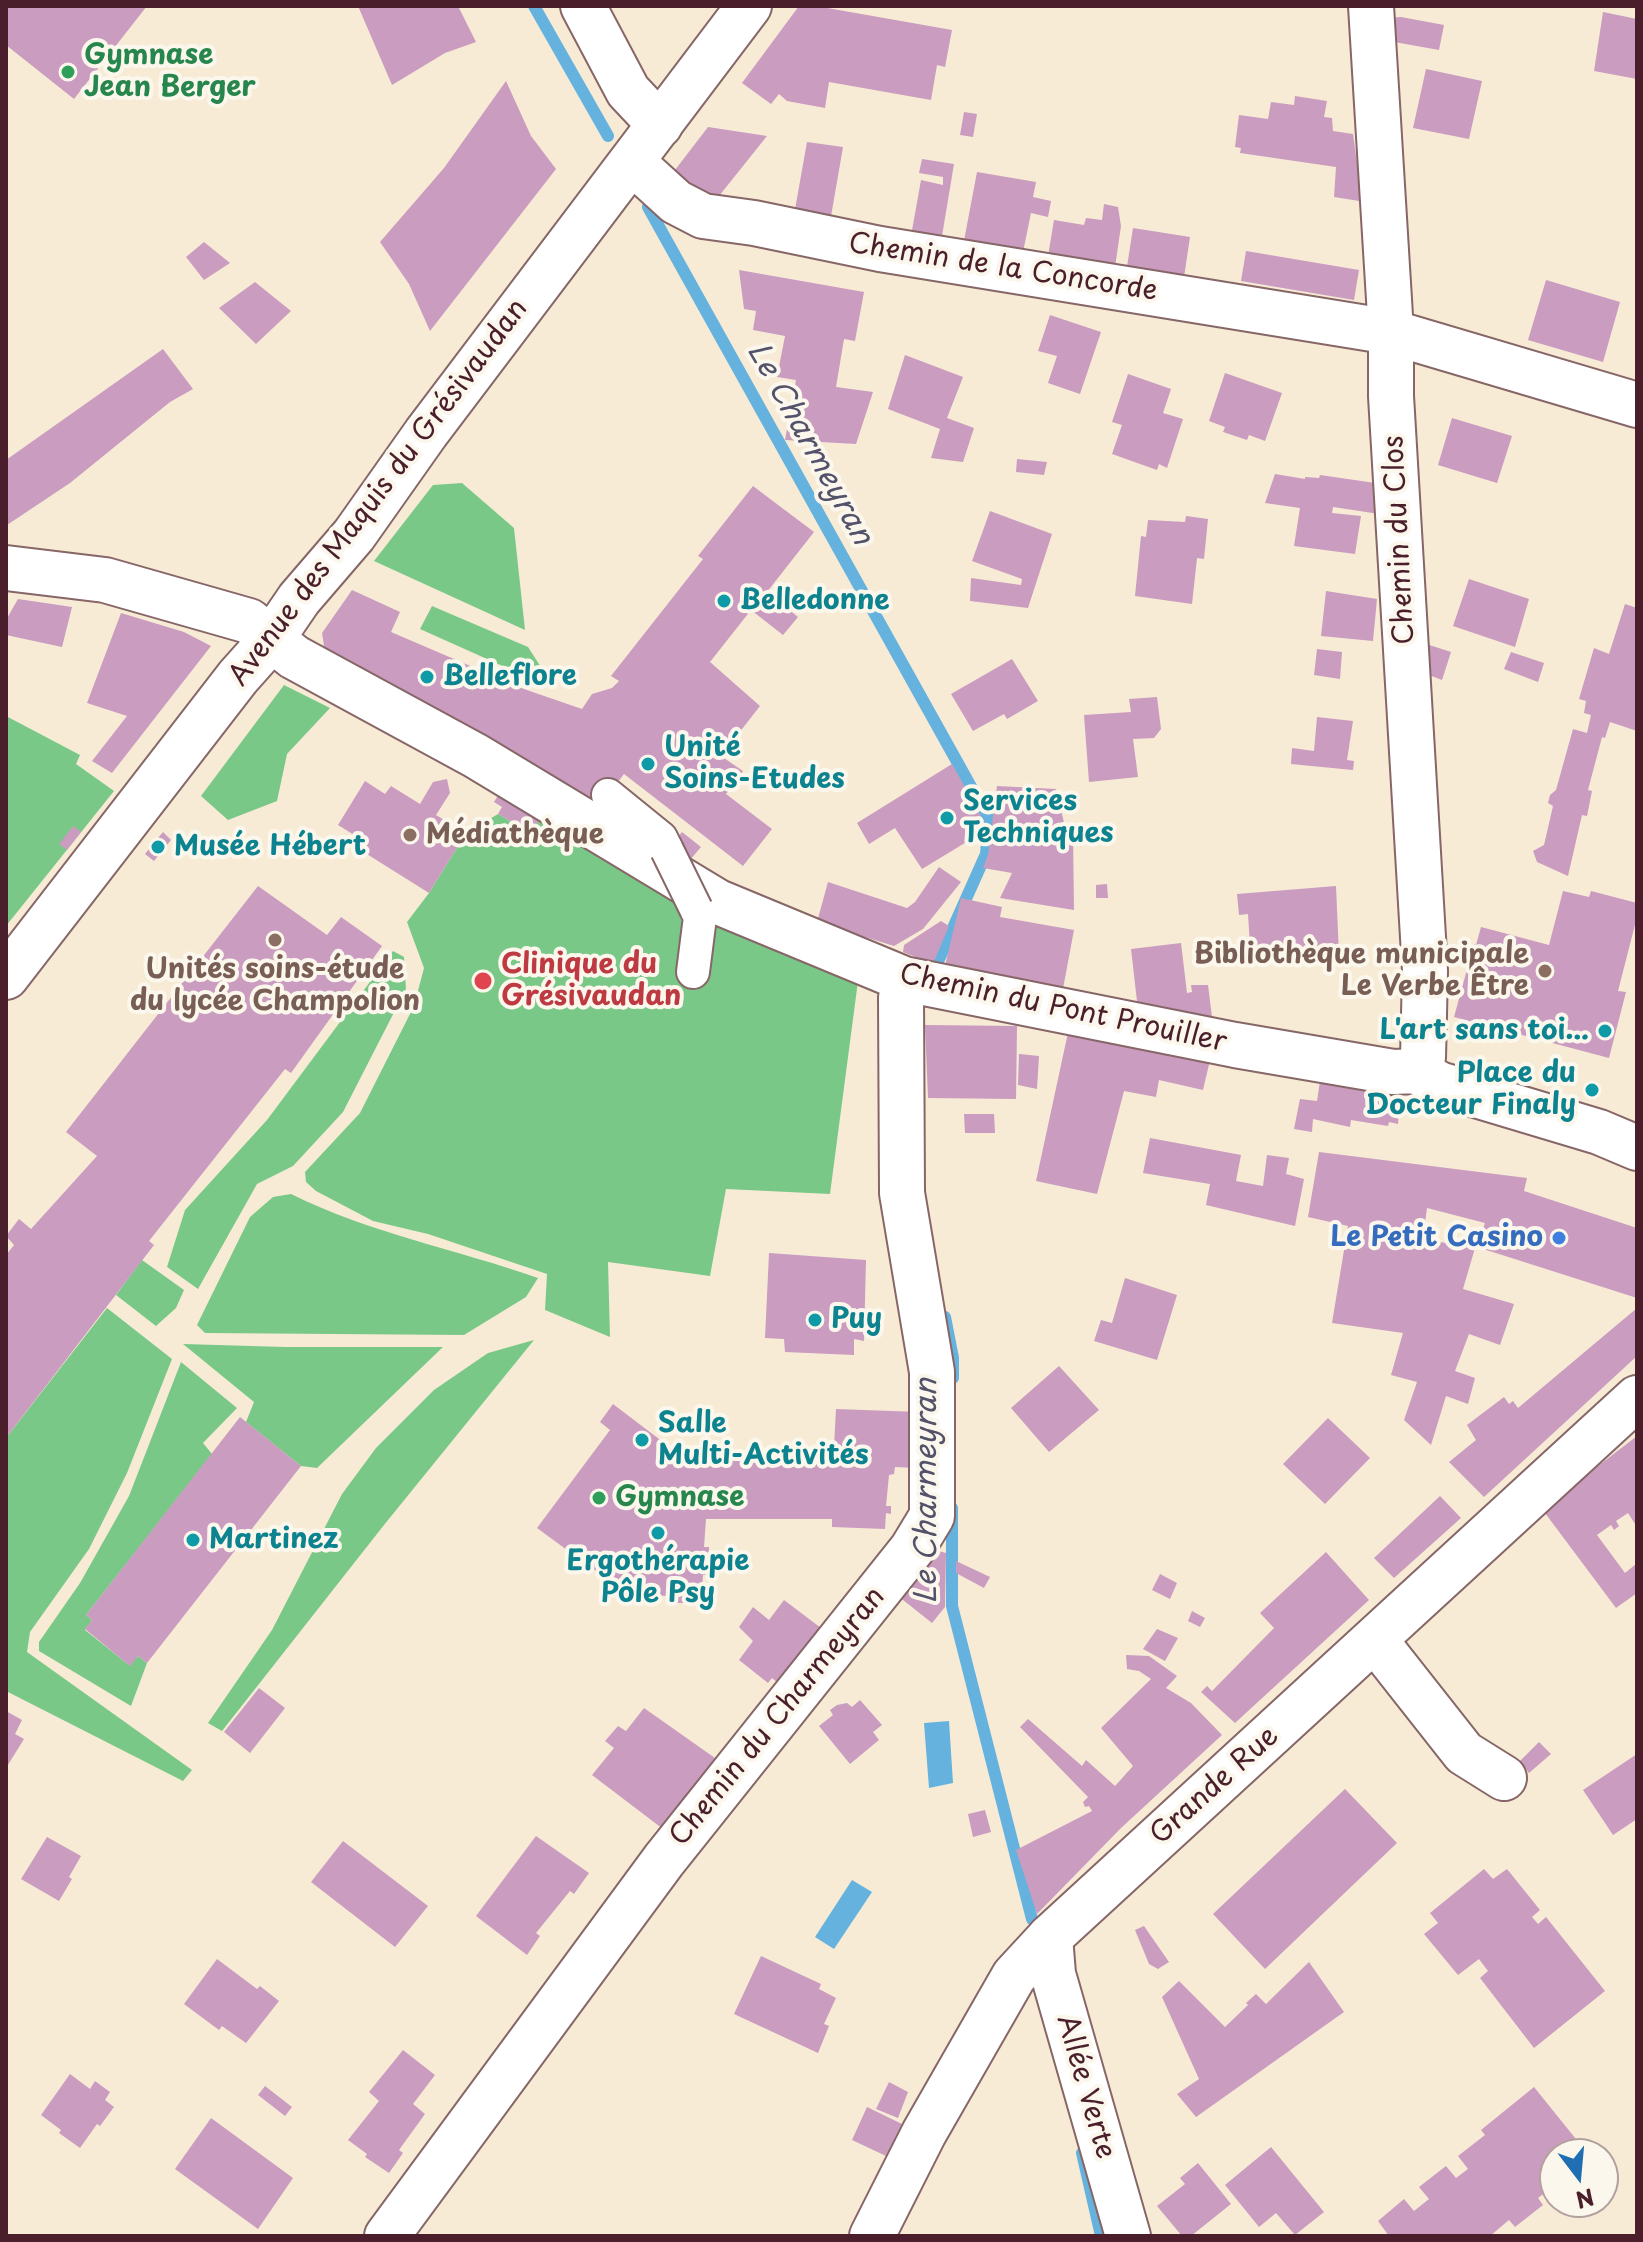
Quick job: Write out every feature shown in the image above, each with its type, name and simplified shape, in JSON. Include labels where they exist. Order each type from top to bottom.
[{"type":"street","points":[[583,6],[628,91],[660,125]]},
{"type":"street","name":"Avenue des Maquis du Grésivaudan","points":[[6,977],[238,677],[271,640],[299,599],[354,535],[426,433],[749,6]]},
{"type":"street","name":"Chemin du Clos","points":[[1371,6],[1425,971],[1423,1058],[1416,1071]]},
{"type":"street","name":"Chemin de la Concorde","points":[[632,162],[676,202],[703,216],[754,223],[885,250],[1391,332],[1637,405]]},
{"type":"street","name":"Chemin du Pont Prouiller","points":[[6,568],[119,584],[249,621],[294,657],[476,756],[718,902],[904,979],[1235,1045],[1393,1072],[1416,1071],[1439,1084],[1599,1132],[1637,1148]]},
{"type":"street","points":[[608,795],[661,838],[700,917],[693,972]]},
{"type":"street","name":"Chemin du Charmeyran","points":[[387,2236],[664,1860],[912,1549],[932,1516],[932,1372],[902,1193],[901,998],[904,979]]},
{"type":"street","name":"Grande Rue","points":[[872,2236],[924,2133],[1014,1976],[1050,1937],[1637,1398]]},
{"type":"street","points":[[1375,1640],[1464,1753],[1504,1778]]},
{"type":"street","name":"Allée Verte","points":[[1050,1937],[1053,1974],[1128,2236]]},
{"type":"green space","points":[[462,483],[514,528],[525,630],[374,561],[433,485]]},
{"type":"green space","points":[[432,606],[528,647],[548,678],[545,685],[420,629]]},
{"type":"green space","points":[[284,685],[330,708],[287,754],[277,801],[228,820],[201,796]]},
{"type":"green space","points":[[6,716],[80,755],[76,764],[114,791],[6,926]]},
{"type":"green space","points":[[498,814],[531,833],[541,817],[858,981],[830,1194],[726,1189],[710,1276],[608,1262],[610,1337],[545,1310],[547,1274],[428,1234],[373,1221],[316,1191],[306,1182],[305,1172],[360,1113],[414,1006],[424,968],[407,922],[466,833]]},
{"type":"green space","points":[[393,951],[404,957],[406,989],[343,1112],[293,1166],[257,1184],[198,1289],[167,1267],[185,1210],[267,1120]]},
{"type":"green space","points":[[291,1194],[351,1220],[538,1278],[526,1297],[464,1335],[205,1333],[197,1325],[250,1217],[273,1197]]},
{"type":"green space","points":[[142,1260],[184,1290],[176,1308],[156,1326],[116,1295]]},
{"type":"green space","points":[[107,1308],[172,1359],[127,1473],[89,1549],[30,1632],[27,1652],[192,1770],[183,1781],[6,1691],[6,1438]]},
{"type":"green space","points":[[534,1340],[222,1731],[208,1723],[272,1630],[342,1494],[376,1448],[434,1390],[488,1353]]},
{"type":"green space","points":[[183,1344],[443,1347],[317,1468],[301,1466],[246,1422],[254,1402]]},
{"type":"green space","points":[[181,1362],[237,1408],[203,1443],[212,1454],[86,1615],[92,1620],[85,1630],[129,1665],[138,1656],[147,1663],[131,1706],[39,1651],[39,1642],[80,1583],[129,1496]]},
{"type":"water","points":[[949,1721],[953,1783],[929,1788],[924,1723]]},
{"type":"water","points":[[852,1880],[872,1892],[834,1949],[815,1937]]},
{"type":"building","name":"Gymnase Jean Berger","points":[[6,6],[147,6],[74,99],[6,45]]},
{"type":"building","points":[[358,6],[458,6],[476,42],[445,53],[392,85]]},
{"type":"building","points":[[799,6],[816,6],[952,30],[945,67],[937,65],[931,100],[829,82],[825,108],[787,101],[779,94],[771,104],[742,83]]},
{"type":"building","points":[[1603,12],[1637,19],[1637,79],[1594,71]]},
{"type":"building","points":[[1401,17],[1444,25],[1439,50],[1383,40],[1381,18]]},
{"type":"building","points":[[1426,69],[1482,81],[1469,139],[1413,128]]},
{"type":"building","points":[[506,81],[531,136],[556,169],[430,331],[409,284],[380,242],[444,168]]},
{"type":"building","points":[[1295,96],[1327,101],[1324,117],[1332,118],[1333,131],[1353,134],[1358,170],[1371,172],[1372,203],[1334,197],[1336,167],[1240,153],[1241,148],[1235,147],[1239,115],[1268,119],[1271,102],[1294,105]]},
{"type":"building","points":[[964,112],[977,114],[973,137],[960,135]]},
{"type":"building","points":[[708,127],[767,136],[715,201],[693,197],[675,170]]},
{"type":"building","points":[[807,142],[843,147],[830,222],[794,215]]},
{"type":"building","points":[[922,159],[954,164],[941,242],[911,236],[921,180],[943,185],[943,177],[919,173]]},
{"type":"building","points":[[977,172],[1036,182],[1033,197],[1051,201],[1048,217],[1031,213],[1022,257],[963,246]]},
{"type":"building","points":[[1104,204],[1118,207],[1121,226],[1115,267],[1048,256],[1054,220],[1084,225],[1086,218],[1102,220]]},
{"type":"building","points":[[1133,228],[1190,237],[1183,284],[1126,273]]},
{"type":"building","points":[[204,242],[230,263],[204,280],[186,257]]},
{"type":"building","points":[[1246,251],[1359,270],[1354,300],[1241,281]]},
{"type":"building","points":[[739,270],[864,292],[855,341],[844,339],[836,387],[873,392],[856,444],[785,440],[796,380],[777,377],[785,336],[753,330],[756,311],[744,309]]},
{"type":"building","points":[[1546,280],[1620,302],[1603,362],[1528,340]]},
{"type":"building","points":[[255,282],[291,311],[256,344],[219,308]]},
{"type":"building","points":[[1050,315],[1101,332],[1080,394],[1048,383],[1057,356],[1038,351]]},
{"type":"building","points":[[163,349],[193,389],[170,402],[70,483],[7,525],[6,460]]},
{"type":"building","points":[[905,355],[963,377],[947,418],[974,428],[963,462],[931,458],[940,429],[888,409]]},
{"type":"building","points":[[1225,373],[1282,393],[1265,441],[1249,435],[1247,440],[1223,432],[1225,427],[1209,421]]},
{"type":"building","points":[[1128,374],[1171,389],[1163,413],[1183,419],[1167,468],[1159,464],[1157,470],[1112,454],[1122,425],[1112,422]]},
{"type":"building","points":[[1452,418],[1512,436],[1497,483],[1438,465]]},
{"type":"building","points":[[1017,459],[1047,462],[1044,475],[1016,472]]},
{"type":"building","points":[[1275,474],[1305,479],[1319,478],[1320,475],[1389,485],[1386,515],[1333,507],[1332,513],[1361,516],[1355,554],[1294,546],[1300,508],[1265,503]]},
{"type":"building","points":[[753,486],[814,532],[767,592],[798,617],[783,635],[751,610],[710,662],[760,706],[721,756],[743,771],[726,794],[772,829],[743,866],[624,774],[598,808],[327,665],[322,633],[352,590],[400,612],[391,632],[524,689],[582,709],[592,694],[612,688],[619,681],[611,676],[703,559],[698,556]]},
{"type":"building","points":[[990,511],[1052,534],[1028,608],[970,601],[971,578],[1021,585],[1022,579],[972,561]]},
{"type":"building","points":[[1186,516],[1208,519],[1204,559],[1197,558],[1192,604],[1135,596],[1141,536],[1146,537],[1148,520],[1185,522]]},
{"type":"building","points":[[1469,579],[1529,599],[1515,647],[1453,626]]},
{"type":"building","points":[[1326,591],[1377,599],[1373,641],[1321,636]]},
{"type":"building","points":[[18,599],[72,607],[62,647],[6,635],[6,620]]},
{"type":"building","points":[[1625,604],[1637,608],[1637,731],[1610,722],[1605,738],[1602,737],[1588,790],[1592,791],[1587,816],[1582,815],[1568,876],[1537,862],[1533,851],[1544,845],[1553,806],[1548,803],[1550,795],[1556,790],[1573,729],[1587,733],[1591,715],[1584,713],[1586,701],[1579,699],[1594,648],[1609,654]]},
{"type":"building","points":[[121,613],[184,632],[211,646],[112,773],[92,761],[127,716],[87,703]]},
{"type":"building","points":[[1411,639],[1451,652],[1442,680],[1413,669]]},
{"type":"building","points":[[1317,649],[1342,652],[1340,679],[1314,675]]},
{"type":"building","points":[[1511,652],[1544,663],[1538,682],[1504,669]]},
{"type":"building","points":[[1012,659],[1038,701],[1007,719],[1004,714],[973,731],[951,694]]},
{"type":"building","points":[[1157,697],[1161,729],[1154,738],[1133,739],[1138,777],[1089,782],[1084,715],[1131,712],[1129,699]]},
{"type":"building","points":[[1317,717],[1353,721],[1347,760],[1354,761],[1353,770],[1291,764],[1292,748],[1314,751]]},
{"type":"building","name":"Services Techniques","points":[[952,764],[984,822],[983,832],[922,869],[895,828],[869,844],[857,823]]},
{"type":"building","name":"Médiathèque","points":[[447,779],[450,793],[436,815],[466,833],[429,893],[354,846],[359,838],[338,825],[365,781],[385,794],[391,786],[420,804],[433,782]]},
{"type":"building","points":[[997,786],[1056,789],[1066,831],[1073,833],[1074,910],[1000,898],[1012,873],[983,868],[988,855]]},
{"type":"building","points":[[499,794],[541,817],[531,833],[498,814],[502,807],[494,802]]},
{"type":"building","points":[[73,826],[81,832],[67,850],[59,844]]},
{"type":"building","name":"Musée Hébert","points":[[163,832],[171,840],[154,861],[145,854]]},
{"type":"building","points":[[682,832],[701,847],[690,860],[669,848]]},
{"type":"building","name":"Services Techniques","points":[[939,867],[961,882],[923,929],[894,946],[817,922],[828,882],[907,908],[915,902]]},
{"type":"building","points":[[1107,884],[1108,898],[1096,898],[1096,885]]},
{"type":"building","points":[[258,886],[327,935],[341,917],[382,946],[291,1073],[285,1069],[149,1241],[154,1245],[6,1438],[6,1255],[14,1245],[6,1236],[19,1219],[31,1229],[97,1156],[66,1132]]},
{"type":"building","points":[[1336,886],[1339,955],[1251,962],[1248,914],[1239,915],[1237,894]]},
{"type":"building","name":"Bibliothèque municipale Le Verbe Être","points":[[1563,891],[1589,897],[1591,891],[1637,903],[1637,917],[1618,991],[1626,992],[1609,1058],[1454,1017],[1481,927],[1549,945]]},
{"type":"building","points":[[961,898],[1002,907],[1000,917],[1074,930],[1062,994],[944,970]]},
{"type":"building","points":[[941,921],[949,926],[933,964],[903,952],[904,945]]},
{"type":"building","points":[[1181,943],[1187,993],[1192,992],[1191,985],[1208,985],[1213,1025],[1138,1010],[1131,949]]},
{"type":"building","points":[[925,1025],[1017,1026],[1016,1099],[928,1098]]},
{"type":"building","points":[[1069,1028],[1210,1060],[1203,1090],[1159,1080],[1156,1097],[1124,1091],[1097,1194],[1036,1181]]},
{"type":"building","points":[[1019,1054],[1039,1056],[1037,1089],[1018,1085]]},
{"type":"building","points":[[1320,1081],[1400,1097],[1398,1124],[1389,1122],[1388,1126],[1351,1120],[1350,1127],[1313,1119],[1312,1132],[1294,1129],[1300,1099],[1317,1101]]},
{"type":"building","points":[[964,1114],[994,1114],[995,1133],[965,1133]]},
{"type":"building","points":[[1150,1138],[1241,1155],[1236,1181],[1263,1186],[1267,1155],[1289,1158],[1286,1174],[1304,1179],[1295,1226],[1206,1205],[1210,1184],[1143,1173]]},
{"type":"building","points":[[1319,1152],[1527,1178],[1524,1191],[1637,1228],[1637,1298],[1477,1247],[1485,1223],[1427,1208],[1423,1239],[1475,1248],[1463,1289],[1514,1304],[1500,1345],[1469,1334],[1455,1371],[1475,1378],[1468,1404],[1446,1396],[1431,1445],[1404,1420],[1417,1382],[1391,1375],[1403,1333],[1332,1323],[1348,1226],[1308,1217]]},
{"type":"building","name":"Puy","points":[[769,1253],[866,1260],[864,1341],[854,1339],[854,1355],[785,1352],[784,1339],[765,1338]]},
{"type":"building","points":[[1125,1278],[1177,1295],[1157,1360],[1094,1341],[1101,1320],[1112,1323]]},
{"type":"building","points":[[1637,1308],[1637,1356],[1484,1497],[1449,1462],[1476,1440],[1467,1425],[1504,1397],[1509,1404],[1513,1401],[1518,1408]]},
{"type":"building","points":[[1059,1366],[1099,1410],[1049,1452],[1011,1408]]},
{"type":"building","points":[[613,1404],[684,1458],[833,1465],[836,1409],[919,1412],[917,1468],[895,1467],[894,1474],[889,1475],[886,1506],[891,1506],[891,1514],[886,1513],[885,1529],[832,1527],[832,1519],[706,1519],[704,1547],[709,1547],[708,1575],[703,1575],[701,1603],[672,1603],[672,1596],[644,1595],[638,1602],[537,1528],[610,1430],[600,1422]]},
{"type":"building","name":"Martinez","points":[[240,1417],[301,1466],[147,1663],[138,1656],[130,1666],[85,1629],[92,1620],[86,1615]]},
{"type":"building","points":[[1328,1418],[1370,1458],[1325,1504],[1283,1464]]},
{"type":"building","points":[[1637,1436],[1637,1527],[1628,1513],[1616,1521],[1619,1526],[1614,1530],[1611,1525],[1597,1535],[1625,1573],[1637,1566],[1637,1593],[1616,1608],[1542,1509]]},
{"type":"building","points":[[1440,1496],[1461,1518],[1394,1578],[1374,1558]]},
{"type":"building","points":[[928,1548],[946,1553],[945,1607],[932,1623],[893,1592]]},
{"type":"building","points":[[1326,1552],[1369,1600],[1235,1723],[1201,1692],[1207,1686],[1212,1691],[1274,1628],[1260,1613]]},
{"type":"building","points":[[956,1561],[990,1577],[984,1588],[956,1573]]},
{"type":"building","points":[[1160,1574],[1177,1583],[1170,1599],[1152,1590]]},
{"type":"building","points":[[784,1600],[821,1628],[778,1683],[772,1678],[768,1683],[739,1660],[753,1641],[739,1627],[753,1607],[769,1620]]},
{"type":"building","points":[[1192,1611],[1205,1618],[1200,1627],[1188,1621]]},
{"type":"building","points":[[1157,1629],[1178,1638],[1165,1661],[1143,1649]]},
{"type":"building","points":[[1126,1655],[1149,1656],[1177,1676],[1166,1688],[1191,1703],[1222,1735],[1121,1828],[1037,1914],[1016,1850],[1092,1811],[1083,1802],[1088,1797],[1020,1727],[1028,1719],[1082,1766],[1086,1760],[1115,1786],[1133,1766],[1101,1728],[1151,1679],[1139,1671],[1127,1669]]},
{"type":"building","points":[[259,1688],[285,1708],[250,1753],[224,1732]]},
{"type":"building","points":[[860,1700],[882,1725],[873,1732],[879,1740],[850,1764],[819,1726],[833,1715],[830,1710],[837,1705],[847,1703],[852,1707]]},
{"type":"building","points":[[644,1708],[715,1758],[663,1829],[592,1775],[614,1748],[605,1741],[618,1726],[626,1731]]},
{"type":"building","points":[[6,1711],[22,1720],[15,1734],[24,1739],[6,1768]]},
{"type":"building","points":[[1539,1742],[1551,1754],[1529,1773],[1520,1761]]},
{"type":"building","points":[[1637,1754],[1637,1819],[1613,1835],[1583,1790]]},
{"type":"building","points":[[1345,1789],[1397,1843],[1265,1969],[1213,1914]]},
{"type":"building","points":[[985,1810],[991,1832],[973,1837],[968,1814]]},
{"type":"building","points":[[536,1836],[589,1873],[574,1894],[570,1891],[536,1933],[540,1936],[527,1955],[476,1916]]},
{"type":"building","points":[[47,1837],[81,1856],[59,1901],[21,1879]]},
{"type":"building","points":[[343,1841],[428,1906],[395,1947],[311,1882]]},
{"type":"building","points":[[1484,1869],[1493,1879],[1507,1869],[1540,1910],[1532,1917],[1538,1924],[1546,1917],[1605,1991],[1534,2048],[1480,1978],[1488,1971],[1479,1959],[1458,1975],[1424,1934],[1438,1923],[1430,1913]]},
{"type":"building","points":[[1144,1926],[1169,1962],[1158,1969],[1149,1964],[1135,1930]]},
{"type":"building","points":[[761,1956],[821,1984],[819,1989],[836,1998],[824,2024],[829,2026],[818,2053],[734,2014]]},
{"type":"building","points":[[217,1959],[257,1989],[260,1986],[279,2001],[246,2043],[222,2026],[219,2030],[184,2004]]},
{"type":"building","points":[[1309,1962],[1344,2012],[1196,2117],[1177,2094],[1199,2079],[1162,1997],[1179,1981],[1225,2027],[1256,1994],[1266,2004]]},
{"type":"building","points":[[403,2050],[435,2075],[413,2104],[425,2114],[399,2150],[403,2153],[389,2173],[365,2157],[367,2154],[348,2140],[379,2101],[369,2092]]},
{"type":"building","points":[[70,2074],[90,2089],[95,2081],[110,2092],[105,2100],[114,2107],[80,2148],[41,2115]]},
{"type":"building","points":[[889,2082],[908,2092],[898,2118],[876,2109]]},
{"type":"building","points":[[265,2086],[292,2107],[285,2116],[258,2095]]},
{"type":"building","points":[[1534,2087],[1575,2138],[1539,2138],[1539,2208],[1515,2227],[1509,2220],[1490,2236],[1389,2236],[1378,2221],[1404,2199],[1414,2211],[1429,2199],[1419,2187],[1446,2166],[1456,2178],[1468,2169],[1458,2156],[1485,2135],[1481,2130]]},
{"type":"building","points":[[867,2107],[902,2124],[886,2156],[852,2140]]},
{"type":"building","points":[[211,2118],[293,2178],[258,2229],[175,2169]]},
{"type":"building","points":[[1271,2147],[1324,2212],[1295,2235],[1276,2213],[1259,2227],[1225,2185]]},
{"type":"building","points":[[1198,2163],[1231,2204],[1191,2236],[1182,2236],[1157,2206],[1185,2184],[1180,2178]]},
{"type":"waterway","name":"Le Charmeyran","points":[[534,6],[608,136]]},
{"type":"waterway","name":"Le Charmeyran","points":[[648,207],[989,819],[986,854],[936,966]]},
{"type":"waterway","name":"Le Charmeyran","points":[[945,1317],[953,1358],[953,1378]]},
{"type":"waterway","name":"Le Charmeyran","points":[[952,1508],[952,1606],[1032,1919]]},
{"type":"waterway","name":"Le Charmeyran","points":[[1082,2153],[1101,2236]]},
{"type":"place","name":"Gymnase Jean Berger","points":[[68,72]]},
{"type":"place","name":"Belledonne","points":[[724,601]]},
{"type":"place","name":"Belleflore","points":[[427,677]]},
{"type":"place","name":"Unité Soins-Etudes","points":[[648,764]]},
{"type":"place","name":"Services Techniques","points":[[947,818]]},
{"type":"place","name":"Médiathèque","points":[[410,835]]},
{"type":"place","name":"Musée Hébert","points":[[158,847]]},
{"type":"place","name":"Unités soins-étude du lycée Champolion","points":[[275,940]]},
{"type":"place","name":"Bibliothèque municipale Le Verbe Être","points":[[1545,971]]},
{"type":"place","name":"Clinique du Grésivaudan","points":[[483,981]]},
{"type":"place","name":"L'art sans toi...","points":[[1605,1031]]},
{"type":"place","name":"Place du Docteur Finaly","points":[[1592,1090]]},
{"type":"place","name":"Le Petit Casino","points":[[1559,1238]]},
{"type":"place","name":"Puy","points":[[815,1320]]},
{"type":"place","name":"Salle Multi-Activités","points":[[642,1440]]},
{"type":"place","name":"Gymnase","points":[[599,1498]]},
{"type":"place","name":"Ergothérapie Pôle Psy","points":[[658,1533]]},
{"type":"place","name":"Martinez","points":[[193,1540]]}]
